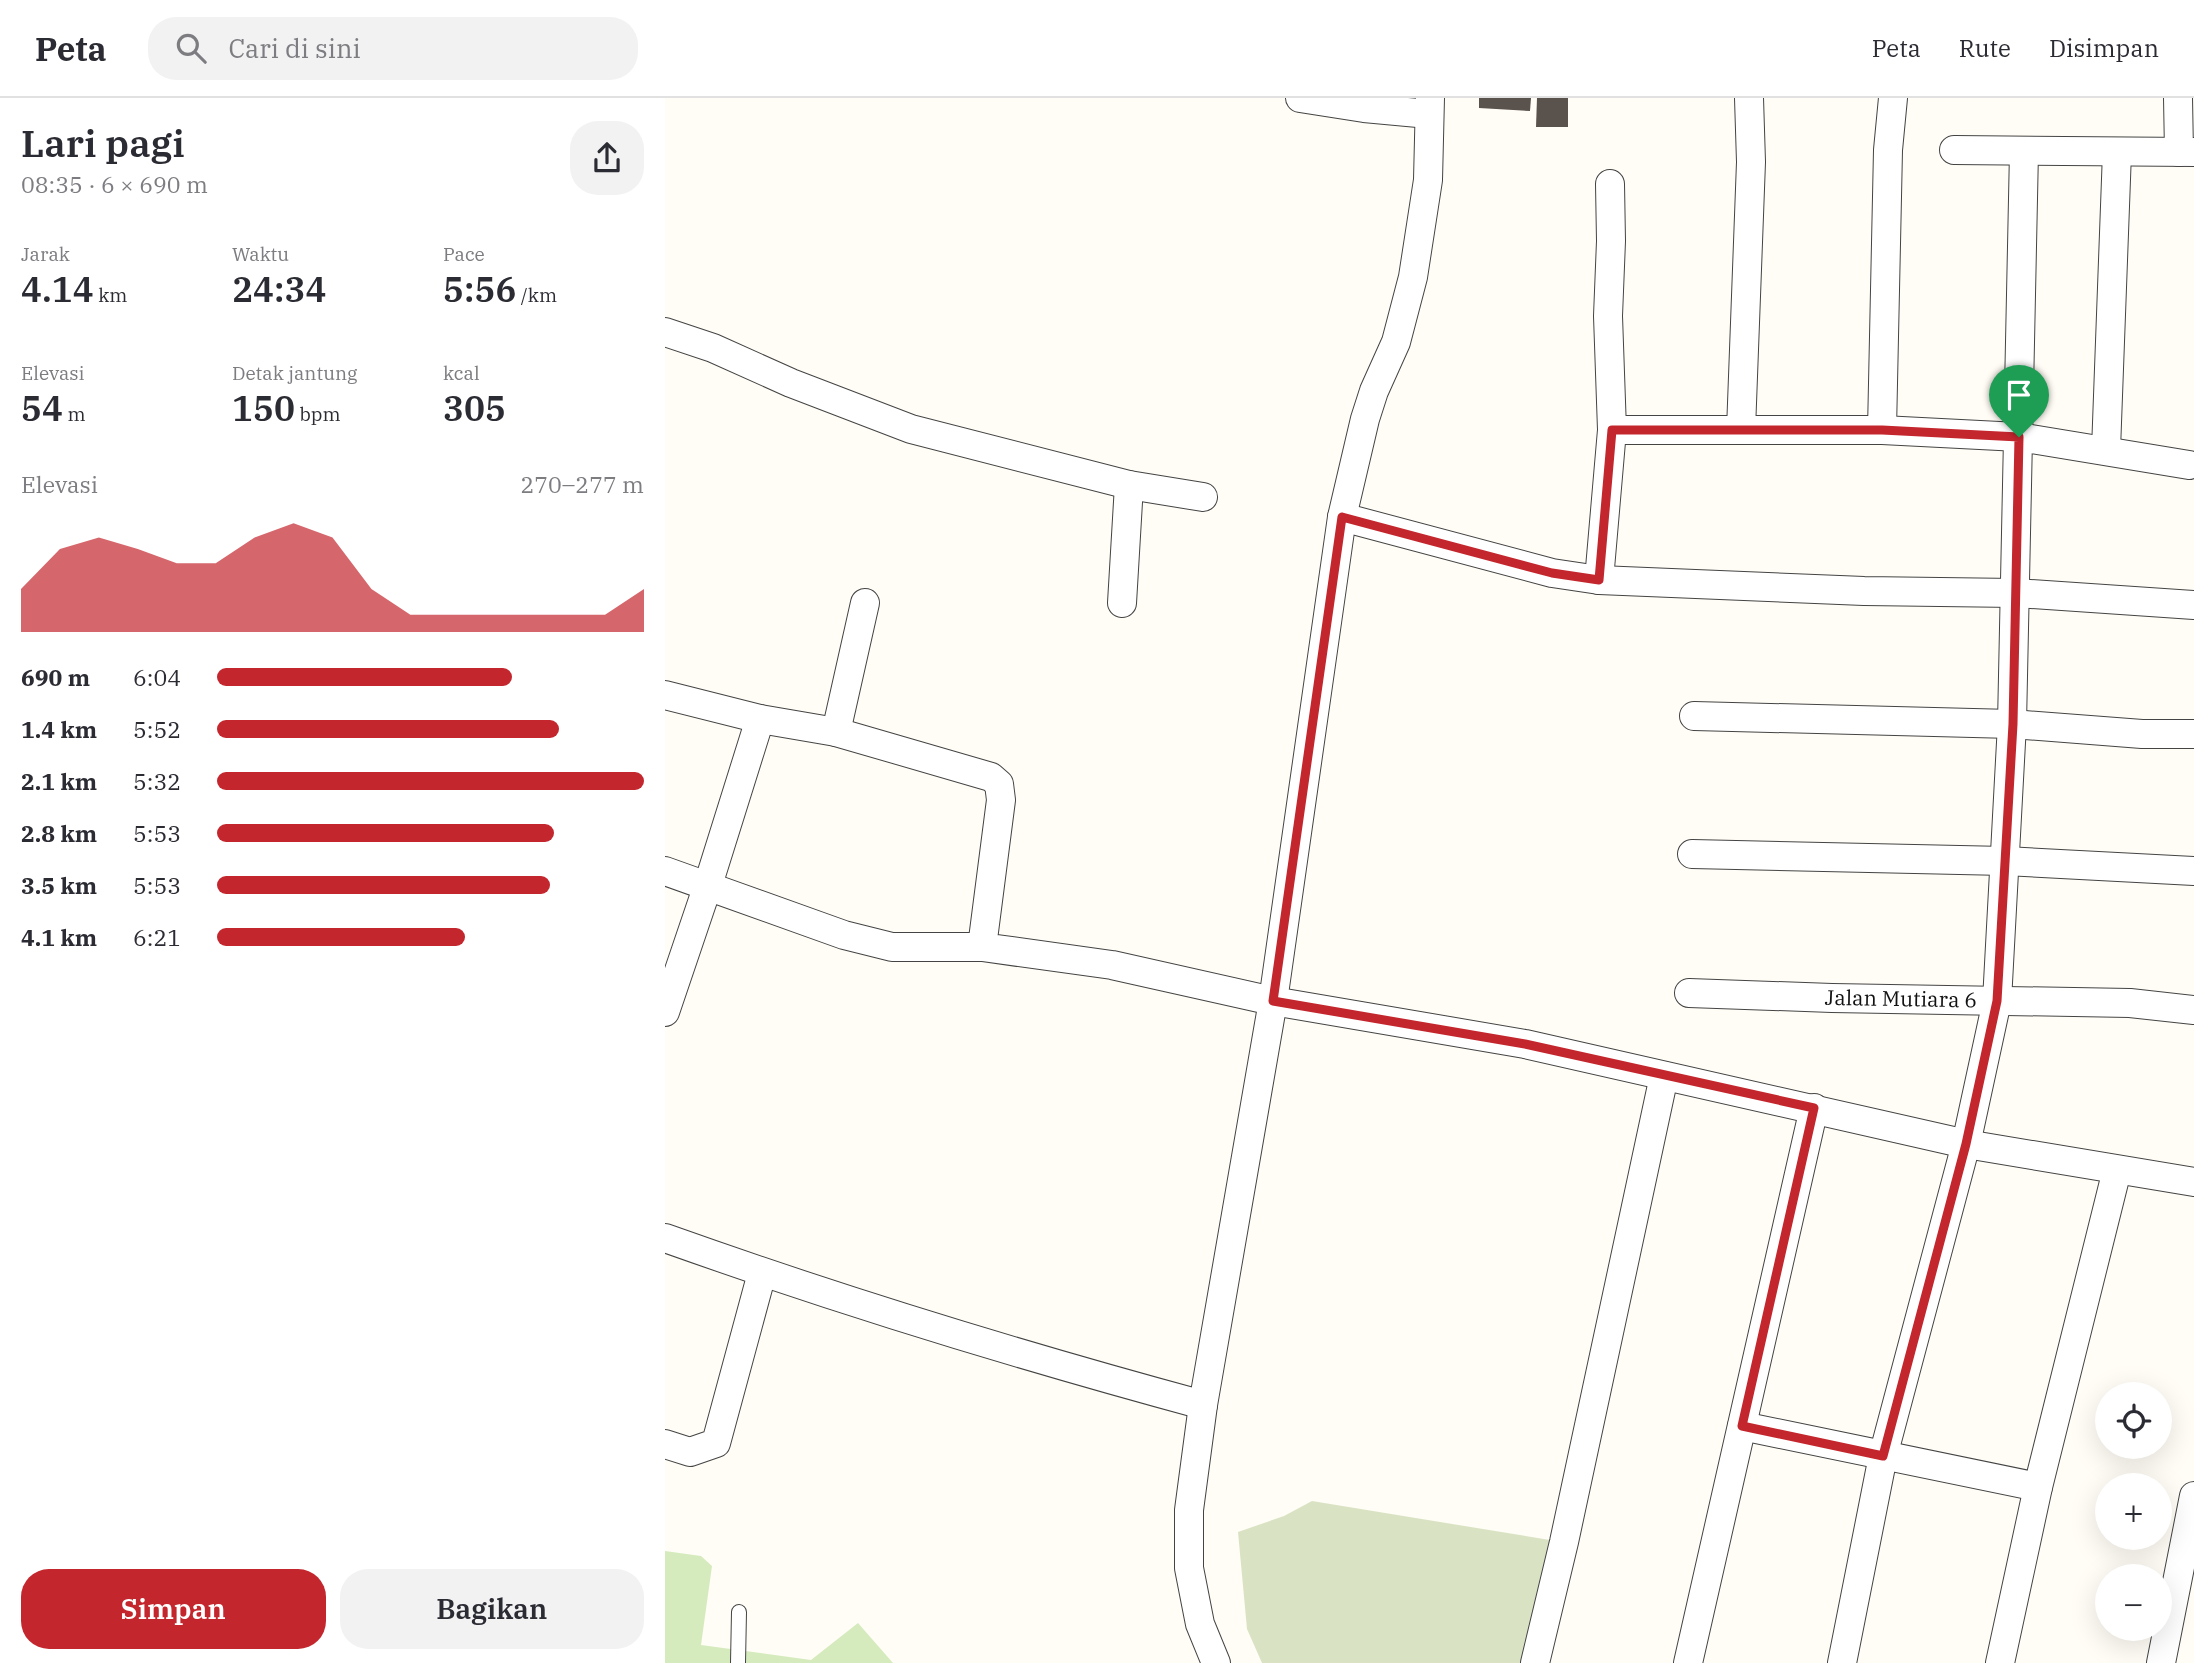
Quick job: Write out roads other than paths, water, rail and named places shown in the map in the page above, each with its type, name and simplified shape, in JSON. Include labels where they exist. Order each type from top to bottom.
[{"type":"street","points":[[1216,1663],[1200,1624],[1189,1568],[1189,1510],[1203,1405],[1273,1001],[1342,517],[1365,419],[1374,391],[1397,342],[1413,277],[1428,180],[1430,106],[1364,108],[1300,98]]},
{"type":"street","points":[[1741,430],[1751,162],[1749,98]]},
{"type":"street","points":[[1882,430],[1888,150],[1893,98]]},
{"type":"street","points":[[1954,150],[2186,152],[2178,98]]},
{"type":"street","points":[[1842,1663],[1883,1456],[1966,1144],[1997,1001],[2013,724],[2024,151]]},
{"type":"street","points":[[2106,450],[2117,152]]},
{"type":"street","points":[[1599,580],[1612,430],[1608,316],[1610,184]]},
{"type":"street","points":[[665,332],[713,348],[791,383],[911,429],[1129,485],[1203,497]]},
{"type":"street","points":[[1612,430],[1882,430],[2019,437],[2189,465]]},
{"type":"street","points":[[1122,603],[1129,485]]},
{"type":"street","points":[[1342,517],[1552,573],[1599,580],[1864,591],[2016,593],[2194,605]]},
{"type":"street","points":[[836,732],[865,603]]},
{"type":"street","points":[[665,695],[760,719],[836,732],[991,777],[999,784],[1001,800],[982,947]]},
{"type":"street","points":[[1694,716],[2013,724],[2142,734],[2194,734]]},
{"type":"street","points":[[665,1012],[760,719]]},
{"type":"street","points":[[1692,854],[2005,861],[2194,871]]},
{"type":"street","points":[[665,871],[844,935],[892,947],[982,947],[1112,965],[1273,1001],[1525,1044],[1966,1144],[2194,1182]]},
{"type":"street","name":"Jalan Mutiara 6","points":[[1689,993],[2130,1003],[2194,1010]]},
{"type":"street","points":[[1535,1663],[1567,1529],[1664,1076]]},
{"type":"street","points":[[1688,1663],[1814,1108]]},
{"type":"street","points":[[2000,1663],[2038,1487],[2116,1170]]},
{"type":"street","points":[[665,1238],[762,1273],[1073,1370],[1203,1405]]},
{"type":"street","points":[[665,1444],[690,1452],[716,1443],[762,1273]]},
{"type":"street","points":[[1742,1426],[2038,1487]]},
{"type":"street","points":[[2161,1663],[2194,1496]]},
{"type":"lane","points":[[738,1663],[739,1612]]}]
